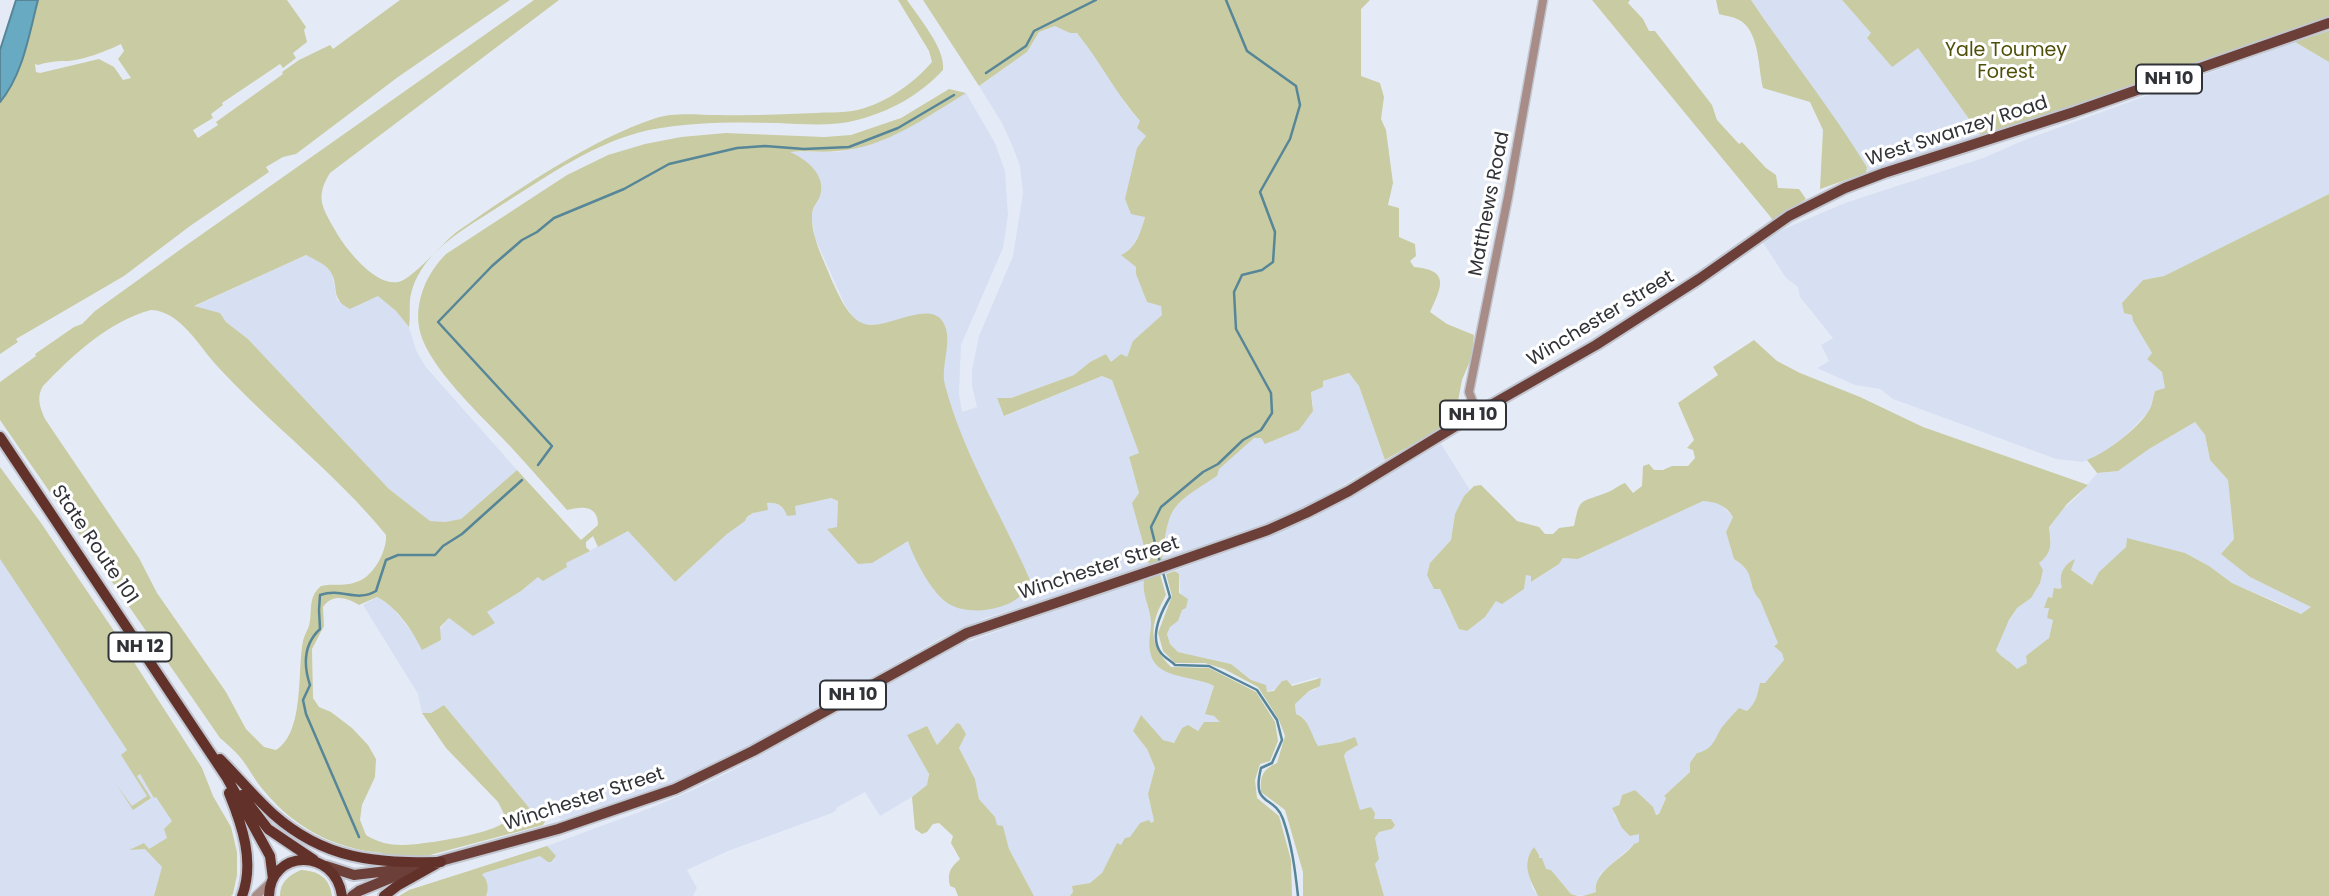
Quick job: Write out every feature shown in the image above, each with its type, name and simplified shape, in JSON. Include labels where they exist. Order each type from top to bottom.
[{"type":"highway","name":"State Route 101","points":[[0,438],[215,758],[266,847],[270,856],[272,881]]},
{"type":"highway","points":[[202,740],[274,815],[323,846],[345,855],[374,861],[441,862]]},
{"type":"highway","points":[[215,758],[246,844],[247,871],[242,896]]},
{"type":"highway","name":"State Route 101","points":[[227,778],[268,829],[314,860]]},
{"type":"highway","points":[[269,896],[272,881],[283,867],[304,859],[314,860]]},
{"type":"highway","name":"NH 10","points":[[314,860],[326,866]]},
{"type":"highway","points":[[384,896],[441,862]]},
{"type":"highway","points":[[326,866],[337,878],[342,896]]},
{"type":"main road","name":"West Swanzey Road","points":[[1762,234],[1809,205],[1884,173],[2074,112],[2329,23]]},
{"type":"main road","name":"Winchester Street","points":[[326,866],[354,875],[415,868],[558,829],[675,789],[753,751],[967,632],[1268,530],[1349,491],[1617,332],[1762,234]]},
{"type":"main road","name":"Winchester Street","points":[[352,896],[415,868]]},
{"type":"street","name":"Matthews Road","points":[[1477,413],[1469,392],[1543,0]]},
{"type":"street","points":[[256,896],[272,881]]},
{"type":"shaded area","points":[[1751,0],[1842,0],[1872,34],[1867,38],[1869,41],[1918,48],[1982,137],[1866,173],[1867,166]]},
{"type":"shaded area","points":[[1055,26],[1077,33],[1091,48],[1127,106],[1140,121],[1146,136],[1145,216],[1141,231],[1129,252],[1122,255],[1136,267],[1161,306],[1163,315],[1133,341],[1127,358],[1111,362],[1106,354],[1074,375],[1011,398],[997,399],[1005,416],[1102,376],[1112,380],[1139,453],[1129,458],[1139,493],[1150,568],[985,618],[941,638],[744,749],[667,786],[561,820],[558,815],[537,817],[444,705],[431,713],[422,713],[418,694],[363,605],[377,597],[391,606],[423,650],[449,618],[474,636],[486,612],[521,591],[538,577],[628,531],[675,582],[727,534],[766,503],[774,502],[785,510],[787,516],[794,506],[831,498],[838,500],[837,528],[828,530],[858,564],[907,541],[875,324],[864,325],[852,316],[845,305],[815,238],[811,213],[819,198],[788,152],[838,152],[857,148],[888,137],[966,93],[995,143],[1005,171],[1008,215],[1003,248],[961,345],[959,394],[962,412],[977,407],[972,386],[972,370],[979,336],[1013,256],[1023,193],[1020,166],[1012,145],[979,86],[1027,52],[1039,32]]},
{"type":"shaded area","points":[[2295,42],[2329,62],[2329,194],[2164,276],[2143,280],[2123,303],[2132,314],[2133,321],[2152,353],[2147,359],[2162,372],[2165,388],[2155,391],[2149,411],[2124,437],[2098,456],[2083,462],[2056,459],[1893,399],[1880,389],[1855,385],[1817,368],[1829,361],[1821,345],[1833,338],[1800,297],[1798,287],[1786,278],[1762,241],[1845,203],[1983,158],[2027,139]]},
{"type":"shaded area","points":[[306,255],[322,263],[332,273],[337,300],[350,309],[378,295],[396,311],[409,327],[416,350],[425,366],[517,470],[461,519],[430,521],[389,489],[248,339],[226,322],[220,313],[193,307]]},
{"type":"shaded area","points":[[1350,373],[1359,386],[1385,460],[1288,518],[1162,562],[1168,520],[1176,504],[1254,438],[1261,438],[1304,420],[1313,405],[1311,392],[1323,381]]},
{"type":"shaded area","points":[[2195,422],[2205,435],[2210,460],[2228,480],[2234,539],[2222,553],[2250,577],[2312,607],[2300,614],[2232,583],[2185,553],[2127,539],[2127,547],[2099,572],[2092,585],[2071,570],[2074,559],[2062,587],[2052,598],[2049,608],[2053,619],[2049,638],[2027,663],[2017,669],[2002,658],[1996,650],[2001,634],[2017,608],[2031,598],[2039,563],[2051,541],[2049,527],[2054,517],[2078,496],[2097,473],[2118,471]]},
{"type":"shaded area","points":[[1441,444],[1470,490],[1455,514],[1451,540],[1430,563],[1450,612],[1485,617],[1496,601],[1524,589],[1526,574],[1531,576],[1532,582],[1559,564],[1563,558],[1578,559],[1703,501],[1719,502],[1733,517],[1726,532],[1734,559],[1742,564],[1751,576],[1756,595],[1779,643],[1774,645],[1782,653],[1784,660],[1765,683],[1760,684],[1758,697],[1752,706],[1748,711],[1743,709],[1733,714],[1716,741],[1706,751],[1697,753],[1690,772],[1664,796],[1666,797],[1659,814],[1657,815],[1635,790],[1622,795],[1614,815],[1630,835],[1639,833],[1639,843],[1634,844],[1600,874],[1596,892],[1583,896],[1571,894],[1551,870],[1545,869],[1542,859],[1538,858],[1527,860],[1532,888],[1538,896],[1384,896],[1375,864],[1375,838],[1379,832],[1392,829],[1394,825],[1373,820],[1371,807],[1360,811],[1344,756],[1355,737],[1317,746],[1308,725],[1302,716],[1296,714],[1295,703],[1309,691],[1315,690],[1318,677],[1266,692],[1231,664],[1178,652],[1170,644],[1167,634],[1170,627],[1178,621],[1182,610],[1179,574],[1175,571],[1307,521]]},
{"type":"shaded area","points":[[0,532],[188,811],[165,896],[0,896]]},
{"type":"shaded area","points":[[1144,579],[1143,587],[1152,620],[1150,651],[1172,674],[1194,678],[1214,686],[1205,713],[1222,723],[1204,722],[1198,731],[1182,728],[1174,743],[1163,740],[1141,716],[1133,731],[1147,749],[1155,768],[1148,794],[1154,821],[1140,823],[1130,838],[1121,846],[1117,844],[1102,873],[1090,883],[1072,886],[1073,892],[1070,896],[1034,896],[1009,849],[1003,827],[997,825],[995,817],[979,799],[975,779],[959,748],[948,731],[937,745],[930,731],[928,785],[912,797],[880,816],[865,792],[832,813],[728,851],[687,870],[697,888],[693,896],[478,896],[478,868],[547,846],[693,790],[962,644]]},
{"type":"green space","points":[[38,0],[287,0],[306,27],[304,30],[307,42],[293,53],[296,58],[283,68],[280,64],[222,103],[223,105],[211,114],[213,118],[193,130],[198,138],[299,60],[330,45],[333,49],[400,0],[510,0],[398,77],[296,154],[283,157],[266,167],[269,172],[190,226],[124,276],[16,339],[18,342],[0,354],[0,102],[22,57]],"holes":[[[121,44],[124,51],[118,59],[131,78],[123,80],[114,67],[99,59],[36,72],[35,64],[72,61]]]},
{"type":"green space","points":[[534,0],[559,0],[330,173],[325,181],[322,202],[327,215],[353,255],[379,278],[389,282],[404,280],[435,253],[418,275],[412,290],[409,327],[396,311],[378,296],[350,309],[344,305],[339,301],[330,271],[306,255],[194,306],[220,313],[226,322],[248,339],[389,489],[430,521],[461,519],[517,470],[581,540],[598,525],[592,510],[567,510],[457,390],[432,358],[424,342],[418,317],[424,288],[439,261],[567,175],[608,155],[681,137],[726,133],[824,137],[851,135],[901,118],[949,89],[966,93],[905,130],[872,144],[838,151],[790,152],[808,163],[821,181],[820,196],[812,212],[814,232],[832,281],[852,315],[862,323],[871,325],[927,313],[943,322],[947,337],[944,377],[953,411],[972,460],[1030,580],[1020,596],[1003,606],[984,610],[956,607],[943,599],[930,584],[908,541],[872,563],[858,564],[827,529],[837,527],[838,501],[831,498],[795,506],[796,515],[787,516],[780,505],[767,503],[768,510],[747,517],[675,582],[628,531],[598,547],[593,536],[586,542],[590,551],[566,563],[567,567],[543,581],[538,577],[487,612],[495,623],[473,636],[449,618],[440,627],[441,640],[422,650],[404,620],[377,597],[359,605],[336,598],[323,607],[324,626],[312,649],[313,698],[319,707],[331,712],[352,728],[368,745],[376,759],[375,777],[362,805],[360,820],[366,835],[374,840],[397,845],[441,841],[489,830],[507,820],[498,802],[446,748],[422,713],[431,713],[444,705],[536,816],[548,816],[543,825],[430,855],[405,858],[348,847],[317,834],[289,816],[261,788],[233,749],[220,738],[0,420],[0,382],[74,327],[82,324],[95,311],[181,249]],"holes":[[[151,310],[162,312],[189,331],[238,388],[347,491],[386,535],[384,548],[370,574],[349,584],[321,586],[314,595],[301,653],[296,715],[292,729],[276,750],[264,747],[246,729],[226,692],[157,593],[139,558],[45,419],[40,406],[43,386],[92,340],[121,322]]]},
{"type":"green space","points":[[898,0],[907,0],[931,34],[940,53],[943,70],[934,79],[914,95],[869,117],[838,124],[817,125],[681,125],[629,135],[591,151],[555,171],[441,247],[458,231],[528,183],[605,139],[656,118],[679,114],[843,112],[885,99],[915,79],[932,62],[929,51]]},
{"type":"green space","points":[[923,0],[1370,0],[1361,9],[1361,76],[1380,83],[1384,97],[1381,119],[1386,130],[1393,183],[1388,205],[1399,208],[1399,237],[1415,244],[1416,256],[1410,261],[1414,267],[1433,272],[1440,281],[1430,312],[1447,324],[1474,335],[1472,356],[1462,380],[1455,417],[1445,426],[1385,460],[1359,386],[1349,373],[1323,381],[1323,387],[1311,392],[1313,411],[1299,430],[1265,444],[1261,438],[1254,438],[1219,469],[1217,476],[1180,502],[1170,518],[1162,562],[1150,568],[1132,503],[1139,493],[1129,457],[1139,453],[1112,380],[1102,376],[1004,416],[997,398],[1011,398],[1074,375],[1106,354],[1111,362],[1121,354],[1127,357],[1133,341],[1162,315],[1161,306],[1147,302],[1136,267],[1121,255],[1134,244],[1145,217],[1131,214],[1125,199],[1137,148],[1146,136],[1137,128],[1140,121],[1077,33],[1070,33],[1055,26],[1039,32],[1027,52],[979,86]]},
{"type":"green space","points":[[1592,0],[1630,0],[1628,3],[1643,19],[1649,31],[1655,31],[1712,105],[1717,120],[1739,144],[1742,142],[1776,175],[1778,188],[1799,189],[1806,199],[1773,220]]},
{"type":"green space","points":[[1716,0],[1751,0],[1853,145],[1867,167],[1866,173],[1820,189],[1823,130],[1810,102],[1763,88],[1752,34],[1741,21],[1719,14]]},
{"type":"green space","name":"Yale Toumey Forest","points":[[1842,0],[2329,0],[2329,20],[1982,137],[1918,48],[1892,67],[1867,38],[1871,33]]},
{"type":"green space","points":[[2328,31],[2329,62],[2295,42]]},
{"type":"green space","points":[[2329,194],[2329,896],[1583,896],[1596,892],[1596,885],[1604,872],[1639,842],[1639,834],[1630,836],[1622,828],[1612,808],[1619,805],[1622,795],[1635,790],[1653,807],[1656,815],[1659,814],[1666,798],[1664,796],[1690,772],[1690,763],[1697,753],[1712,745],[1722,727],[1739,708],[1747,711],[1750,708],[1760,683],[1765,683],[1784,660],[1782,653],[1774,646],[1778,643],[1753,589],[1749,574],[1734,559],[1726,532],[1733,517],[1720,505],[1703,501],[1578,559],[1563,558],[1559,564],[1531,582],[1531,576],[1526,575],[1524,589],[1502,604],[1496,601],[1485,617],[1467,631],[1459,629],[1440,589],[1434,589],[1427,575],[1430,563],[1451,540],[1455,514],[1464,496],[1474,486],[1481,485],[1517,521],[1539,527],[1545,534],[1553,534],[1559,528],[1574,526],[1579,506],[1585,501],[1625,483],[1633,493],[1642,486],[1643,466],[1649,464],[1654,470],[1663,470],[1672,466],[1688,466],[1695,458],[1693,450],[1687,448],[1694,440],[1678,403],[1718,375],[1713,367],[1754,340],[1777,361],[1800,373],[1860,397],[1923,427],[2088,485],[2067,504],[2049,527],[2050,547],[2039,563],[2043,570],[2040,583],[2031,598],[2017,608],[2009,620],[1996,650],[2017,669],[2027,663],[2026,656],[2049,638],[2053,620],[2047,618],[2049,608],[2044,608],[2048,597],[2052,598],[2054,588],[2062,587],[2061,574],[2065,567],[2075,559],[2071,570],[2092,585],[2099,572],[2126,547],[2127,538],[2185,553],[2232,583],[2301,614],[2311,607],[2250,577],[2221,554],[2234,539],[2228,480],[2210,460],[2205,435],[2195,422],[2118,471],[2097,473],[2087,460],[2129,433],[2149,410],[2155,391],[2165,388],[2162,372],[2147,359],[2152,353],[2132,315],[2124,313],[2122,303],[2143,280],[2164,276]]},
{"type":"green space","points":[[0,467],[112,628],[202,768],[213,796],[231,827],[237,852],[237,875],[231,896],[154,896],[162,867],[145,849],[129,850],[144,843],[149,849],[167,838],[164,829],[172,821],[140,774],[137,776],[151,798],[133,810],[116,784],[132,806],[147,796],[121,755],[127,750],[0,559]]},
{"type":"green space","points":[[1175,571],[1179,574],[1179,593],[1188,599],[1186,608],[1167,634],[1170,644],[1178,652],[1231,664],[1251,680],[1266,685],[1267,692],[1274,691],[1282,681],[1287,680],[1292,686],[1321,678],[1320,686],[1309,691],[1295,704],[1296,714],[1307,723],[1318,746],[1355,737],[1358,745],[1344,756],[1360,810],[1371,807],[1375,813],[1374,819],[1391,819],[1395,825],[1392,829],[1379,832],[1375,838],[1379,859],[1375,864],[1384,896],[1303,896],[1303,872],[1285,810],[1261,792],[1263,774],[1277,763],[1285,736],[1279,720],[1258,687],[1224,669],[1205,663],[1175,663],[1163,651],[1158,633],[1172,596],[1166,574]]},
{"type":"green space","points":[[1160,574],[1166,595],[1154,624],[1154,633],[1163,658],[1171,667],[1209,668],[1256,692],[1275,722],[1278,741],[1270,761],[1260,764],[1255,780],[1257,798],[1279,816],[1291,860],[1292,896],[1070,896],[1073,892],[1072,886],[1090,883],[1102,873],[1117,843],[1121,845],[1140,823],[1154,821],[1148,794],[1155,768],[1147,749],[1133,731],[1141,715],[1163,740],[1174,743],[1182,728],[1188,725],[1198,731],[1204,722],[1220,722],[1214,716],[1205,714],[1214,686],[1167,672],[1153,660],[1149,648],[1151,617],[1143,585],[1144,579]]},
{"type":"green space","points":[[957,723],[966,734],[959,748],[975,779],[979,799],[995,817],[997,825],[1003,826],[1009,849],[1034,896],[958,896],[949,881],[950,871],[960,859],[951,843],[953,836],[939,823],[933,824],[922,834],[915,829],[912,797],[927,785],[929,774],[907,735],[927,726],[937,745]]},
{"type":"green space","points":[[547,846],[556,856],[551,862],[540,856],[484,873],[482,875],[486,879],[486,896],[399,896],[409,890]]},
{"type":"green space","points":[[1534,847],[1546,869],[1551,870],[1571,894],[1578,896],[1538,896],[1527,866]]},
{"type":"green space","points":[[301,870],[323,877],[329,884],[332,896],[280,896],[286,880]]},
{"type":"water","points":[[16,0],[38,0],[20,67],[0,102],[0,50]]},
{"type":"waterway","points":[[986,73],[1026,46],[1034,31],[1096,0]]},
{"type":"waterway","points":[[1160,563],[1151,527],[1161,507],[1203,472],[1218,464],[1243,440],[1261,430],[1272,413],[1271,393],[1236,329],[1234,292],[1242,275],[1262,270],[1273,262],[1275,232],[1260,192],[1290,139],[1300,105],[1296,86],[1247,51],[1226,0]]},
{"type":"waterway","points":[[538,465],[552,446],[438,322],[492,266],[522,240],[554,218],[624,189],[669,164],[737,148],[849,147],[898,128],[954,95]]},
{"type":"waterway","points":[[359,837],[306,714],[303,700],[310,685],[306,655],[311,641],[320,629],[320,595],[336,593],[362,596],[376,591],[386,560],[398,555],[435,555],[522,480]]},
{"type":"waterway","points":[[1162,569],[1170,597],[1156,632],[1161,653],[1175,665],[1209,666],[1257,690],[1277,720],[1282,740],[1272,763],[1261,768],[1259,789],[1261,795],[1279,811],[1283,819],[1291,848],[1298,896]]}]
